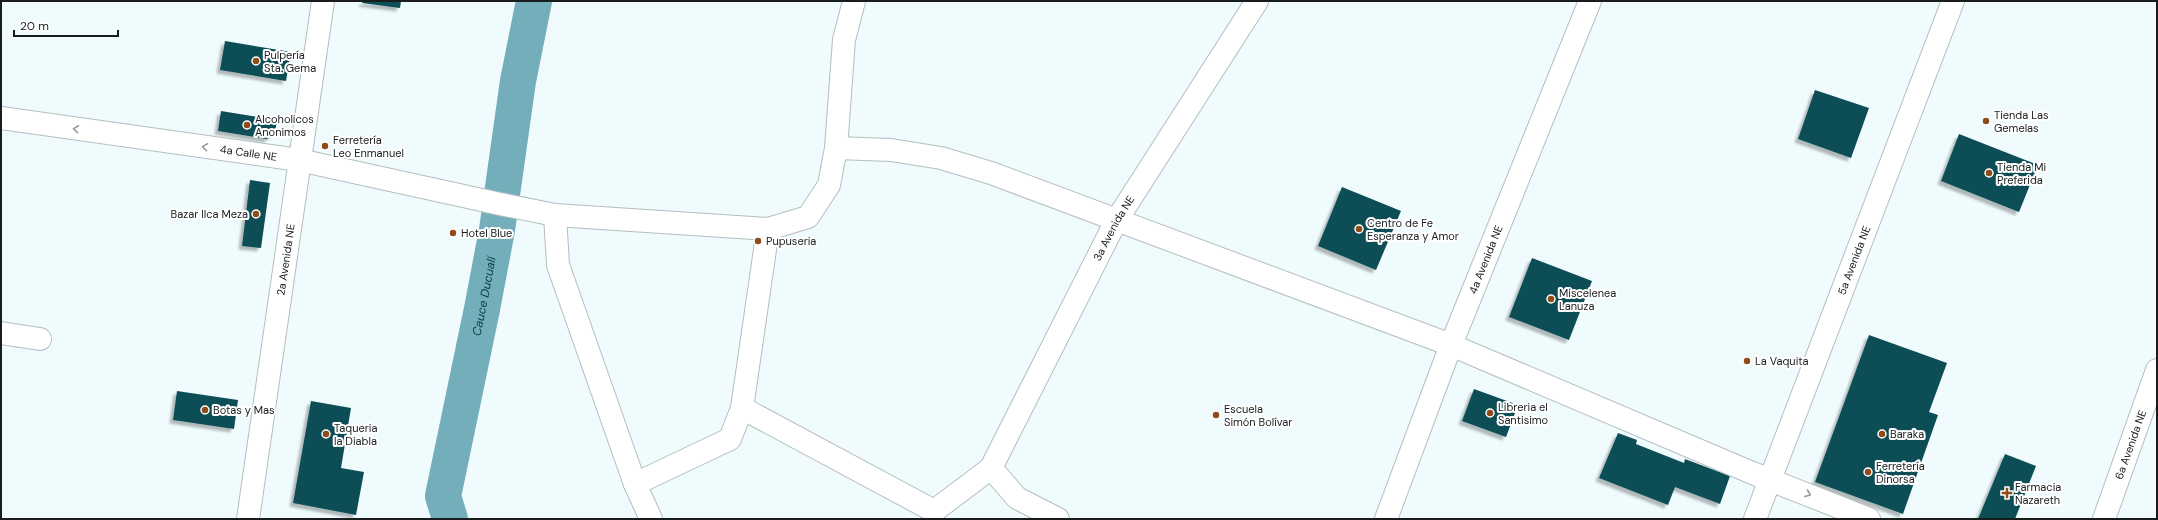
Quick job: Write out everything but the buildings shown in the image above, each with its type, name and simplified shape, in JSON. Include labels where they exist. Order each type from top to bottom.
[{"type":"street","name":"2a Avenida NE","points":[[248,519],[323,1]]},
{"type":"street","points":[[635,484],[730,439],[742,408],[768,229],[808,216],[829,185],[836,148],[844,40],[854,1]]},
{"type":"street","name":"3a Avenida NE","points":[[991,468],[1116,221],[1258,1]]},
{"type":"street","name":"4a Avenida NE","points":[[1386,519],[1451,345],[1590,1]]},
{"type":"street","name":"5a Avenida NE","points":[[1755,519],[1953,1]]},
{"type":"street","name":"4a Calle NE","points":[[1,118],[299,160],[555,215],[768,229]]},
{"type":"street","points":[[836,148],[892,150],[941,158],[991,173],[1451,345],[1771,480],[1869,519]]},
{"type":"street","points":[[555,215],[558,265],[635,484],[651,519]]},
{"type":"street","points":[[1,333],[40,339]]},
{"type":"street","name":"6a Avenida NE","points":[[2104,519],[2157,370]]},
{"type":"street","points":[[742,408],[934,511],[991,468],[1017,498],[1058,519]]},
{"type":"waterway","name":"Cauce Ducualí","points":[[450,519],[443,496],[497,230],[518,81],[534,1]]},
{"type":"place","name":"Pulpería Sta. Gema","points":[[256,61]]},
{"type":"place","name":"Tienda Las Gemelas","points":[[1986,121]]},
{"type":"place","name":"Alcoholicos Anonimos","points":[[247,125]]},
{"type":"place","name":"Ferretería Leo Enmanuel","points":[[325,146]]},
{"type":"place","name":"Tienda Mi Preferida","points":[[1989,173]]},
{"type":"place","name":"Bazar Ilca Meza","points":[[256,214]]},
{"type":"place","name":"Centro de Fe Esperanza y Amor","points":[[1359,229]]},
{"type":"place","name":"Hotel Blue","points":[[453,233]]},
{"type":"place","name":"Pupuseria","points":[[758,241]]},
{"type":"place","name":"Miscelenea Lanuza","points":[[1551,299]]},
{"type":"place","name":"La Vaquita","points":[[1747,361]]},
{"type":"place","name":"Botas y Mas","points":[[205,410]]},
{"type":"place","name":"Libreria el Santisimo","points":[[1490,413]]},
{"type":"place","name":"Escuela Simón Bolívar","points":[[1216,415]]},
{"type":"place","name":"Taqueria la Diabla","points":[[326,434]]},
{"type":"place","name":"Baraka","points":[[1882,434]]},
{"type":"place","name":"Ferretería Dinorsa","points":[[1868,472]]},
{"type":"place","name":"Farmacia Nazareth","points":[[2007,493]]}]
